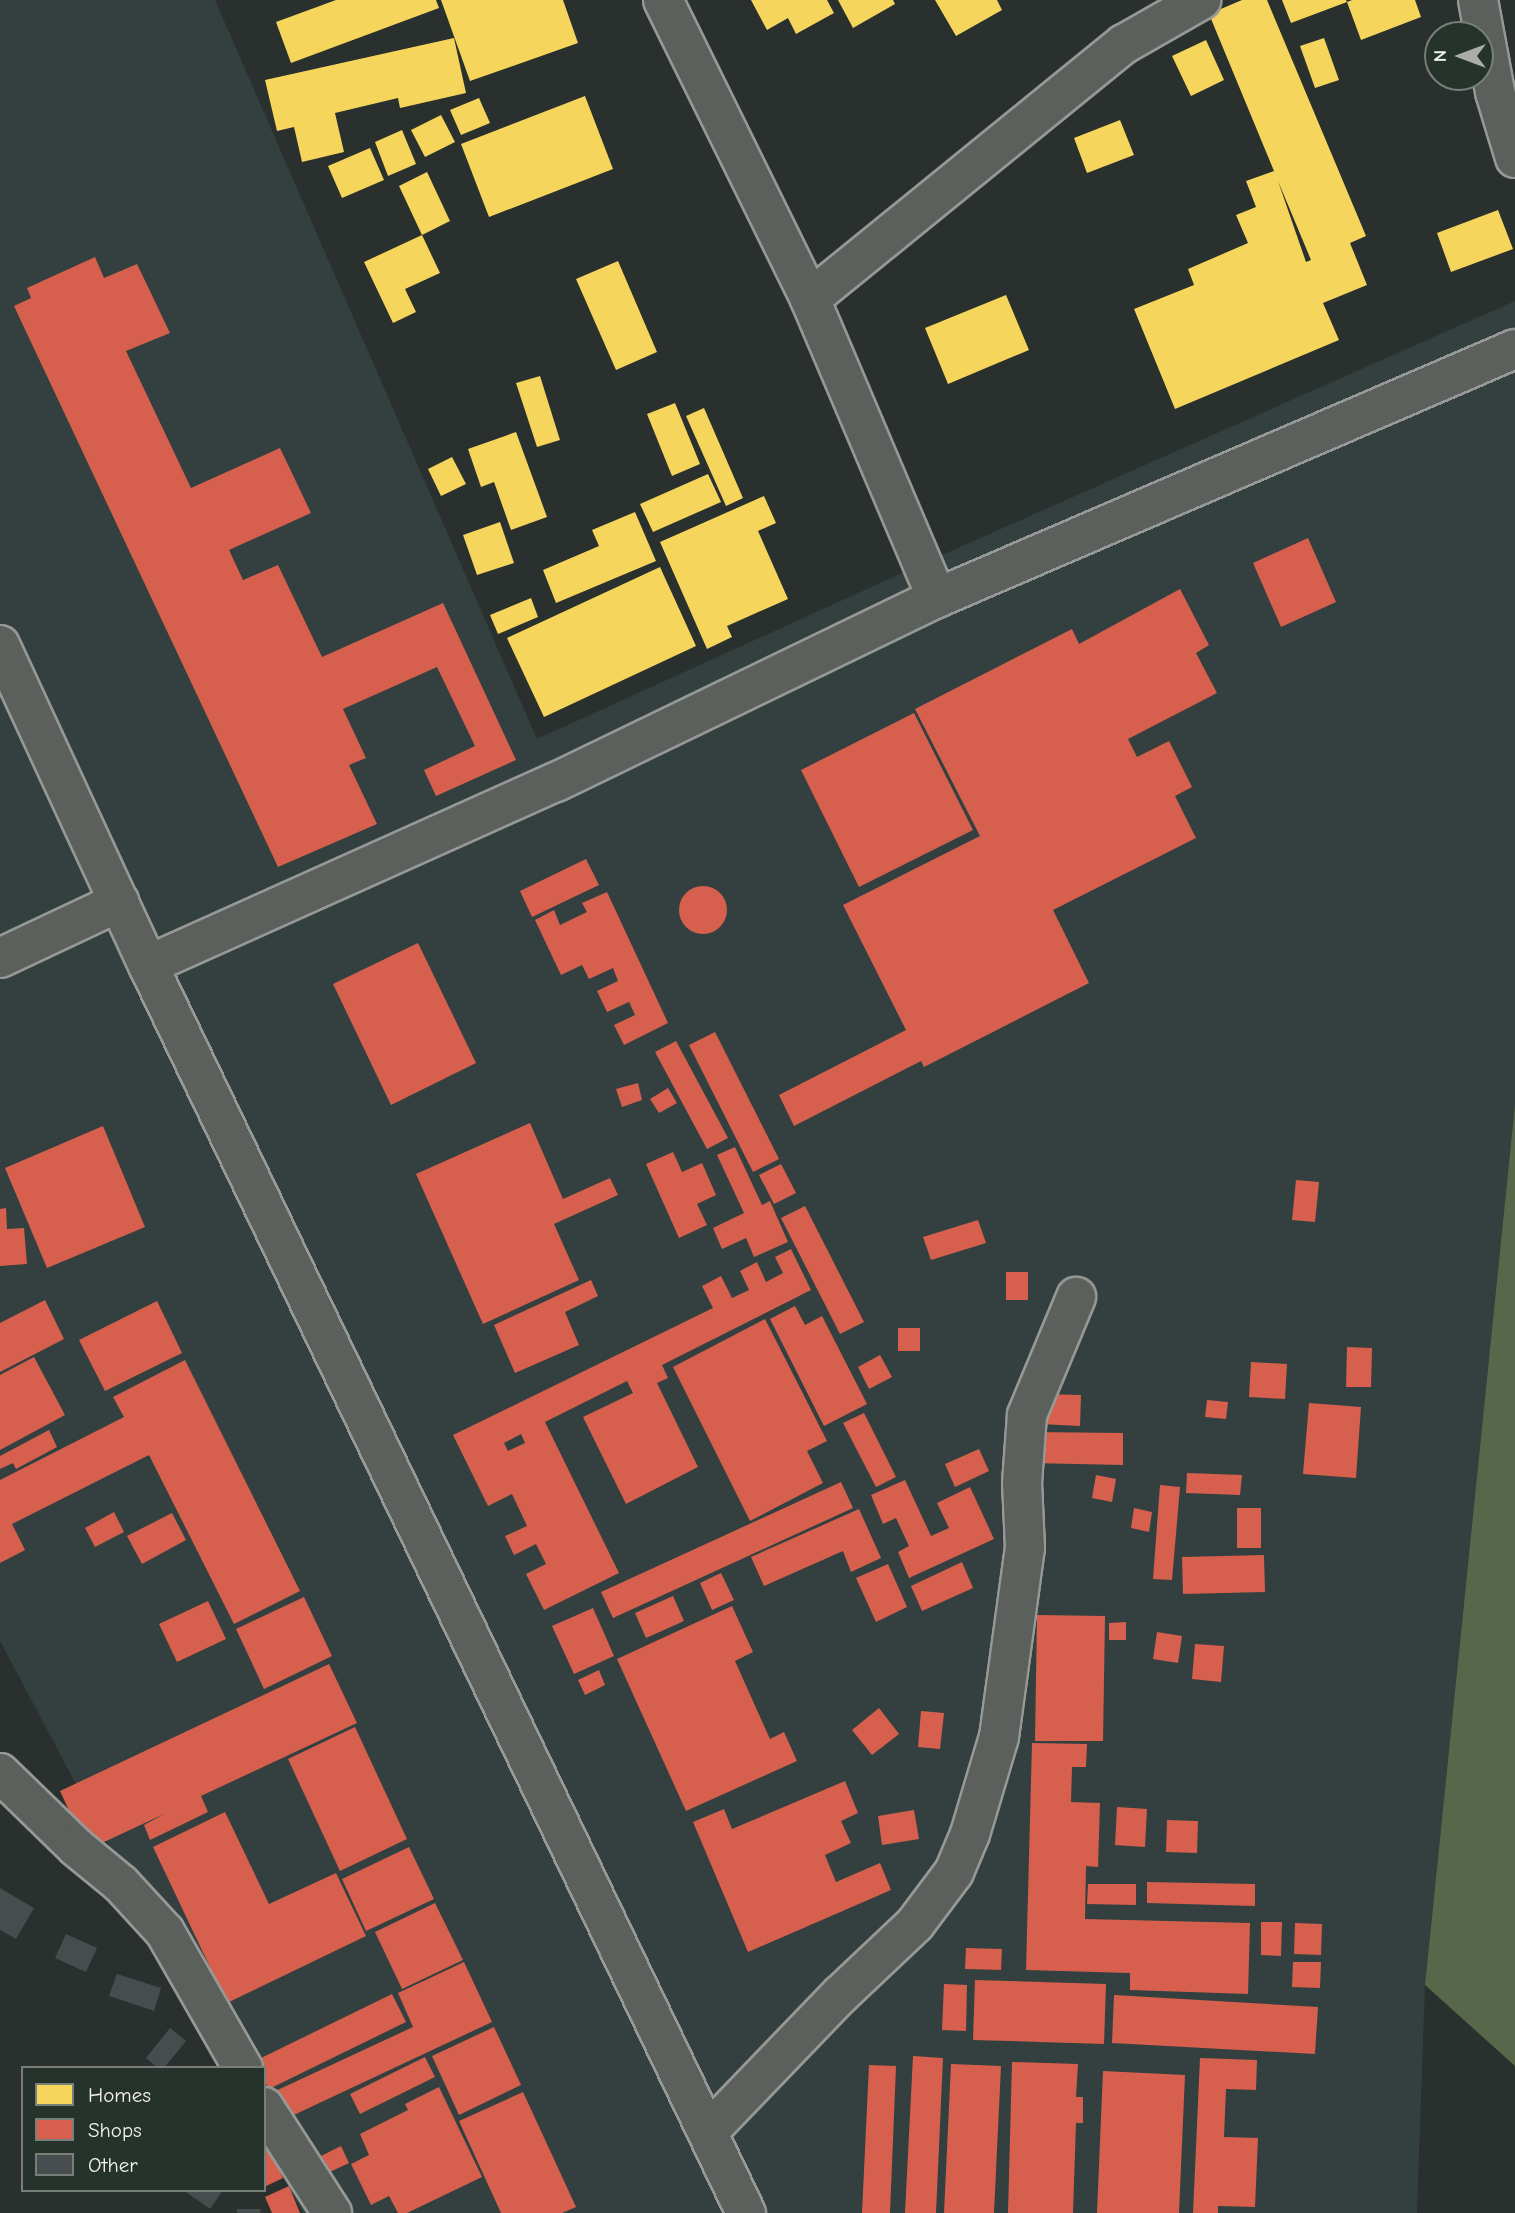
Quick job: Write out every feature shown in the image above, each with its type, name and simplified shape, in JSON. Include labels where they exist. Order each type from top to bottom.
[{"type":"main road","points":[[663,0],[810,299],[937,598]]},
{"type":"main road","points":[[810,299],[1124,44],[1201,0]]},
{"type":"main road","points":[[1478,0],[1495,92],[1515,158]]},
{"type":"main road","points":[[148,965],[556,782],[937,598],[1515,349]]},
{"type":"main road","points":[[0,645],[148,965],[746,2213]]},
{"type":"main road","points":[[0,958],[119,902]]},
{"type":"main road","points":[[708,2132],[841,1995],[915,1924],[941,1893],[960,1860],[971,1834],[999,1737],[1025,1548],[1022,1483],[1027,1415],[1076,1297]]},
{"type":"main road","points":[[0,1773],[76,1847],[121,1884],[165,1932],[242,2066]]},
{"type":"main road","points":[[266,2110],[332,2213]]},
{"type":"shaded area","points":[[0,0],[215,0],[537,739],[924,563],[1515,301],[1515,1104],[1425,1985],[1417,2213],[303,2213],[266,2147],[266,2066],[262,2066],[162,1946],[0,1641]]},
{"type":"green space","points":[[1515,1104],[1515,2066],[1425,1985]]},
{"type":"building: Homes","points":[[336,0],[436,0],[439,8],[291,63],[276,22]]},
{"type":"building: Homes","points":[[441,0],[563,0],[578,43],[470,81]]},
{"type":"building: Homes","points":[[751,0],[827,0],[834,13],[796,34],[788,18],[767,30]]},
{"type":"building: Homes","points":[[838,0],[893,0],[895,4],[853,28]]},
{"type":"building: Homes","points":[[935,0],[997,0],[1002,10],[956,36]]},
{"type":"building: Homes","points":[[1242,0],[1267,0],[1366,236],[1350,243],[1367,285],[1323,303],[1339,340],[1175,409],[1134,309],[1194,285],[1188,269],[1248,243],[1236,215],[1256,207],[1246,181],[1274,171],[1209,14]],"holes":[[[1278,181],[1311,260],[1306,262]]]},
{"type":"building: Homes","points":[[1282,0],[1346,0],[1347,2],[1291,23]]},
{"type":"building: Homes","points":[[1415,0],[1421,17],[1361,40],[1347,2]]},
{"type":"building: Homes","points":[[454,38],[466,93],[400,108],[398,98],[335,113],[344,152],[302,162],[294,127],[277,131],[265,80]]},
{"type":"building: Homes","points":[[1324,38],[1339,80],[1315,88],[1300,46]]},
{"type":"building: Homes","points":[[1206,40],[1224,80],[1191,96],[1172,56]]},
{"type":"building: Homes","points":[[585,96],[613,169],[489,217],[461,144]]},
{"type":"building: Homes","points":[[479,98],[490,123],[461,135],[450,110]]},
{"type":"building: Homes","points":[[441,115],[455,142],[425,157],[411,130]]},
{"type":"building: Homes","points":[[1120,120],[1134,155],[1087,173],[1074,138]]},
{"type":"building: Homes","points":[[402,130],[416,164],[388,176],[375,142]]},
{"type":"building: Homes","points":[[370,148],[384,180],[342,198],[328,166]]},
{"type":"building: Homes","points":[[427,172],[450,221],[422,235],[399,186]]},
{"type":"building: Homes","points":[[1498,210],[1513,249],[1451,272],[1437,233]]},
{"type":"building: Homes","points":[[422,235],[440,273],[405,289],[416,312],[393,323],[364,262]]},
{"type":"building: Homes","points":[[618,261],[657,352],[616,370],[576,279]]},
{"type":"building: Homes","points":[[1006,295],[1029,350],[948,384],[925,328]]},
{"type":"building: Homes","points":[[540,376],[560,440],[537,447],[516,383]]},
{"type":"building: Homes","points":[[675,403],[700,464],[672,476],[647,414]]},
{"type":"building: Homes","points":[[704,408],[743,498],[726,506],[686,416]]},
{"type":"building: Homes","points":[[516,432],[547,517],[511,530],[494,482],[481,487],[468,449]]},
{"type":"building: Homes","points":[[452,457],[466,484],[441,496],[428,469]]},
{"type":"building: Homes","points":[[708,474],[721,502],[653,532],[640,504]]},
{"type":"building: Homes","points":[[764,496],[776,523],[758,531],[788,599],[727,626],[732,637],[707,649],[660,542]]},
{"type":"building: Homes","points":[[635,512],[656,561],[556,603],[543,570],[599,546],[592,530]]},
{"type":"building: Homes","points":[[500,522],[514,563],[477,575],[463,535]]},
{"type":"building: Homes","points":[[660,567],[696,646],[544,717],[507,638]]},
{"type":"building: Homes","points":[[531,598],[538,617],[498,634],[490,615]]},
{"type":"building: Shops","points":[[95,257],[104,278],[137,264],[170,333],[126,351],[191,488],[280,448],[311,513],[229,550],[243,580],[278,565],[322,657],[443,603],[516,760],[436,796],[424,770],[475,746],[437,667],[343,709],[366,758],[349,765],[377,824],[278,867],[14,306],[31,298],[27,288]]},
{"type":"building: Shops","points":[[1308,538],[1336,602],[1281,627],[1253,563]]},
{"type":"building: Shops","points":[[1180,589],[1209,645],[1196,653],[1217,693],[1128,739],[1137,757],[1169,741],[1192,787],[1175,796],[1196,838],[1053,910],[1089,983],[924,1067],[921,1061],[794,1126],[779,1095],[906,1030],[843,905],[980,836],[915,709],[1072,629],[1079,644]]},
{"type":"building: Shops","points":[[914,713],[973,830],[859,887],[801,770]]},
{"type":"building: Shops","points":[[586,859],[599,885],[532,917],[520,891]]},
{"type":"building: Shops","points":[[703,886],[720,893],[727,910],[720,927],[703,934],[686,927],[679,910],[686,893]]},
{"type":"building: Shops","points":[[607,892],[668,1023],[624,1045],[614,1025],[635,1015],[629,1002],[607,1012],[597,991],[618,981],[613,968],[589,979],[582,965],[561,975],[535,920],[554,910],[560,925],[587,912],[582,903]]},
{"type":"building: Shops","points":[[418,943],[476,1063],[391,1105],[333,984]]},
{"type":"building: Shops","points":[[715,1032],[779,1159],[753,1172],[689,1045]]},
{"type":"building: Shops","points":[[676,1041],[728,1138],[707,1149],[655,1052]]},
{"type":"building: Shops","points":[[638,1083],[642,1100],[622,1107],[616,1089]]},
{"type":"building: Shops","points":[[668,1088],[677,1103],[659,1113],[650,1099]]},
{"type":"building: Shops","points":[[530,1123],[563,1199],[610,1178],[618,1195],[554,1224],[579,1280],[483,1324],[416,1174]]},
{"type":"building: Shops","points":[[103,1126],[145,1227],[47,1268],[5,1168]]},
{"type":"building: Shops","points":[[735,1147],[762,1205],[770,1201],[788,1242],[754,1257],[746,1238],[722,1249],[713,1228],[744,1213],[717,1155]]},
{"type":"building: Shops","points":[[673,1152],[682,1172],[702,1163],[716,1195],[697,1204],[707,1225],[679,1238],[646,1164]]},
{"type":"building: Shops","points":[[781,1164],[796,1193],[774,1204],[759,1175]]},
{"type":"building: Shops","points":[[1296,1180],[1319,1182],[1315,1222],[1292,1220]]},
{"type":"building: Shops","points":[[805,1206],[864,1322],[840,1334],[781,1218]]},
{"type":"building: Shops","points":[[6,1208],[7,1229],[24,1228],[27,1264],[0,1266],[0,1209]]},
{"type":"building: Shops","points":[[978,1220],[986,1243],[931,1260],[923,1237]]},
{"type":"building: Shops","points":[[791,1249],[811,1290],[662,1365],[668,1378],[657,1383],[698,1467],[626,1504],[583,1417],[633,1393],[627,1381],[545,1422],[619,1573],[544,1610],[526,1574],[546,1564],[536,1544],[514,1555],[505,1536],[527,1526],[512,1494],[488,1506],[453,1435],[713,1308],[702,1286],[721,1276],[732,1298],[749,1290],[740,1271],[757,1262],[766,1282],[783,1273],[775,1257]],"holes":[[[521,1434],[525,1443],[508,1451],[504,1443]]]},
{"type":"building: Shops","points":[[1006,1272],[1028,1272],[1028,1300],[1006,1300]]},
{"type":"building: Shops","points":[[591,1280],[598,1296],[565,1312],[579,1345],[515,1373],[494,1325]]},
{"type":"building: Shops","points":[[45,1300],[64,1339],[0,1372],[0,1323]]},
{"type":"building: Shops","points":[[157,1301],[182,1353],[105,1391],[79,1340]]},
{"type":"building: Shops","points":[[795,1306],[805,1325],[822,1316],[867,1404],[824,1426],[770,1319]]},
{"type":"building: Shops","points":[[765,1319],[827,1441],[807,1451],[823,1483],[750,1521],[673,1367]]},
{"type":"building: Shops","points":[[898,1328],[920,1328],[920,1351],[898,1351]]},
{"type":"building: Shops","points":[[1347,1347],[1372,1348],[1371,1387],[1346,1387]]},
{"type":"building: Shops","points":[[880,1355],[892,1377],[869,1389],[858,1367]]},
{"type":"building: Shops","points":[[34,1357],[65,1415],[0,1450],[0,1375]]},
{"type":"building: Shops","points":[[185,1360],[300,1591],[234,1624],[149,1455],[12,1524],[25,1550],[0,1563],[0,1480],[124,1417],[113,1397]]},
{"type":"building: Shops","points":[[1251,1362],[1287,1364],[1285,1399],[1249,1397]]},
{"type":"building: Shops","points":[[1041,1394],[1081,1395],[1080,1426],[1040,1424]]},
{"type":"building: Shops","points":[[1207,1400],[1228,1402],[1226,1419],[1205,1417]]},
{"type":"building: Shops","points":[[1309,1403],[1361,1407],[1356,1478],[1303,1474]]},
{"type":"building: Shops","points":[[864,1413],[896,1477],[876,1487],[843,1423]]},
{"type":"building: Shops","points":[[49,1430],[57,1447],[16,1469],[13,1463],[0,1469],[0,1456]]},
{"type":"building: Shops","points":[[1030,1432],[1123,1433],[1123,1465],[1030,1463]]},
{"type":"building: Shops","points":[[979,1449],[989,1471],[955,1487],[945,1464]]},
{"type":"building: Shops","points":[[1187,1473],[1242,1475],[1240,1495],[1186,1493]]},
{"type":"building: Shops","points":[[1096,1475],[1116,1479],[1112,1502],[1092,1498]]},
{"type":"building: Shops","points":[[905,1480],[931,1536],[949,1528],[937,1503],[970,1487],[994,1539],[909,1578],[898,1552],[909,1546],[896,1518],[883,1524],[871,1495]]},
{"type":"building: Shops","points":[[841,1482],[853,1508],[613,1618],[601,1592]]},
{"type":"building: Shops","points":[[1160,1485],[1180,1487],[1172,1580],[1153,1579]]},
{"type":"building: Shops","points":[[1134,1508],[1152,1512],[1149,1532],[1131,1528]]},
{"type":"building: Shops","points":[[1237,1508],[1261,1508],[1261,1548],[1237,1548]]},
{"type":"building: Shops","points":[[859,1509],[881,1558],[851,1572],[843,1551],[764,1586],[751,1557]]},
{"type":"building: Shops","points":[[114,1512],[124,1532],[95,1547],[85,1528]]},
{"type":"building: Shops","points":[[172,1513],[186,1540],[142,1564],[127,1536]]},
{"type":"building: Shops","points":[[1264,1555],[1265,1592],[1183,1594],[1182,1557]]},
{"type":"building: Shops","points":[[962,1562],[973,1588],[922,1611],[911,1586]]},
{"type":"building: Shops","points":[[888,1564],[907,1607],[876,1622],[856,1578]]},
{"type":"building: Shops","points":[[721,1573],[734,1600],[712,1610],[700,1583]]},
{"type":"building: Shops","points":[[673,1596],[684,1621],[646,1638],[635,1613]]},
{"type":"building: Shops","points":[[304,1597],[332,1656],[264,1689],[236,1629]]},
{"type":"building: Shops","points":[[208,1601],[226,1639],[177,1662],[159,1624]]},
{"type":"building: Shops","points":[[732,1606],[753,1652],[735,1661],[770,1739],[784,1732],[797,1761],[686,1811],[617,1659]]},
{"type":"building: Shops","points":[[593,1608],[614,1656],[574,1674],[552,1626]]},
{"type":"building: Shops","points":[[1037,1615],[1105,1616],[1103,1741],[1035,1741]]},
{"type":"building: Shops","points":[[1126,1622],[1126,1640],[1109,1640],[1109,1623]]},
{"type":"building: Shops","points":[[1157,1632],[1182,1636],[1178,1663],[1153,1659]]},
{"type":"building: Shops","points":[[1195,1644],[1224,1646],[1221,1682],[1192,1679]]},
{"type":"building: Shops","points":[[329,1664],[357,1723],[201,1796],[208,1812],[150,1840],[144,1825],[164,1814],[87,1850],[60,1791]]},
{"type":"building: Shops","points":[[599,1670],[605,1685],[585,1695],[578,1680]]},
{"type":"building: Shops","points":[[879,1708],[899,1734],[872,1755],[852,1730]]},
{"type":"building: Shops","points":[[921,1711],[944,1713],[940,1749],[918,1747]]},
{"type":"building: Shops","points":[[355,1727],[407,1839],[340,1871],[288,1759]]},
{"type":"building: Shops","points":[[1032,1743],[1087,1744],[1086,1767],[1072,1767],[1071,1802],[1100,1803],[1098,1867],[1086,1866],[1085,1919],[1250,1923],[1248,1994],[1130,1990],[1130,1973],[1026,1970]]},
{"type":"building: Shops","points":[[845,1781],[858,1813],[841,1821],[851,1843],[825,1855],[836,1882],[880,1863],[891,1890],[748,1952],[693,1822],[724,1809],[732,1829]]},
{"type":"building: Shops","points":[[1117,1807],[1147,1809],[1145,1847],[1115,1845]]},
{"type":"building: Shops","points":[[914,1810],[919,1839],[882,1845],[878,1816]]},
{"type":"building: Shops","points":[[225,1812],[269,1904],[336,1873],[366,1936],[227,2003],[153,1847]]},
{"type":"building: Shops","points":[[1167,1820],[1198,1821],[1197,1853],[1166,1852]]},
{"type":"building: Shops","points":[[409,1847],[434,1899],[366,1931],[342,1879]]},
{"type":"building: Shops","points":[[1147,1882],[1255,1884],[1255,1906],[1147,1903]]},
{"type":"building: Shops","points":[[1088,1884],[1136,1884],[1136,1905],[1087,1904]]},
{"type":"building: Shops","points":[[435,1903],[463,1960],[402,1989],[375,1932]]},
{"type":"building: Shops","points":[[1261,1922],[1282,1922],[1281,1956],[1261,1955]]},
{"type":"building: Shops","points":[[1295,1923],[1322,1924],[1321,1955],[1294,1954]]},
{"type":"building: Shops","points":[[966,1948],[1002,1949],[1001,1970],[965,1969]]},
{"type":"building: Shops","points":[[464,1962],[492,2022],[281,2121],[269,2094],[413,2027],[398,1993]]},
{"type":"building: Shops","points":[[1293,1962],[1321,1962],[1320,1988],[1292,1987]]},
{"type":"building: Shops","points":[[975,1980],[1106,1984],[1104,2044],[973,2040]]},
{"type":"building: Shops","points":[[944,1984],[967,1985],[966,2031],[942,2030]]},
{"type":"building: Shops","points":[[392,1994],[406,2022],[269,2089],[266,2084],[266,2066],[257,2066],[255,2061]]},
{"type":"building: Shops","points":[[1114,1995],[1318,2007],[1315,2054],[1112,2043]]},
{"type":"building: Shops","points":[[494,2027],[521,2085],[459,2115],[432,2056]]},
{"type":"building: Shops","points":[[913,2056],[943,2058],[936,2213],[905,2213]]},
{"type":"building: Shops","points":[[425,2057],[435,2077],[360,2114],[350,2094]]},
{"type":"building: Shops","points":[[1200,2058],[1257,2060],[1256,2090],[1226,2089],[1224,2137],[1258,2138],[1255,2207],[1218,2206],[1218,2213],[1193,2213]]},
{"type":"building: Shops","points":[[1012,2062],[1078,2064],[1076,2097],[1083,2097],[1083,2123],[1076,2123],[1073,2213],[1008,2213]]},
{"type":"building: Shops","points":[[951,2064],[1001,2066],[994,2213],[944,2213]]},
{"type":"building: Shops","points":[[869,2065],[896,2066],[890,2213],[862,2213]]},
{"type":"building: Shops","points":[[1103,2071],[1185,2075],[1179,2213],[1097,2213]]},
{"type":"building: Shops","points":[[439,2087],[482,2177],[407,2213],[398,2213],[389,2196],[371,2205],[351,2164],[369,2155],[360,2134],[408,2110],[405,2104]]},
{"type":"building: Shops","points":[[523,2092],[576,2207],[562,2213],[501,2213],[459,2121]]},
{"type":"building: Shops","points":[[266,2142],[283,2178],[266,2186]]},
{"type":"building: Shops","points":[[341,2146],[349,2163],[315,2179],[307,2163]]},
{"type":"building: Shops","points":[[289,2186],[300,2213],[272,2213],[265,2197]]},
{"type":"building: Other","points":[[0,1888],[34,1908],[16,1939],[0,1930]]},
{"type":"building: Other","points":[[66,1934],[97,1948],[86,1972],[55,1958]]},
{"type":"building: Other","points":[[117,1974],[161,1988],[154,2011],[109,1996]]},
{"type":"building: Other","points":[[170,2028],[186,2041],[166,2066],[156,2066],[146,2058]]},
{"type":"building: Other","points":[[186,2192],[222,2192],[210,2209]]},
{"type":"building: Other","points":[[237,2209],[261,2209],[260,2213],[237,2213]]}]
